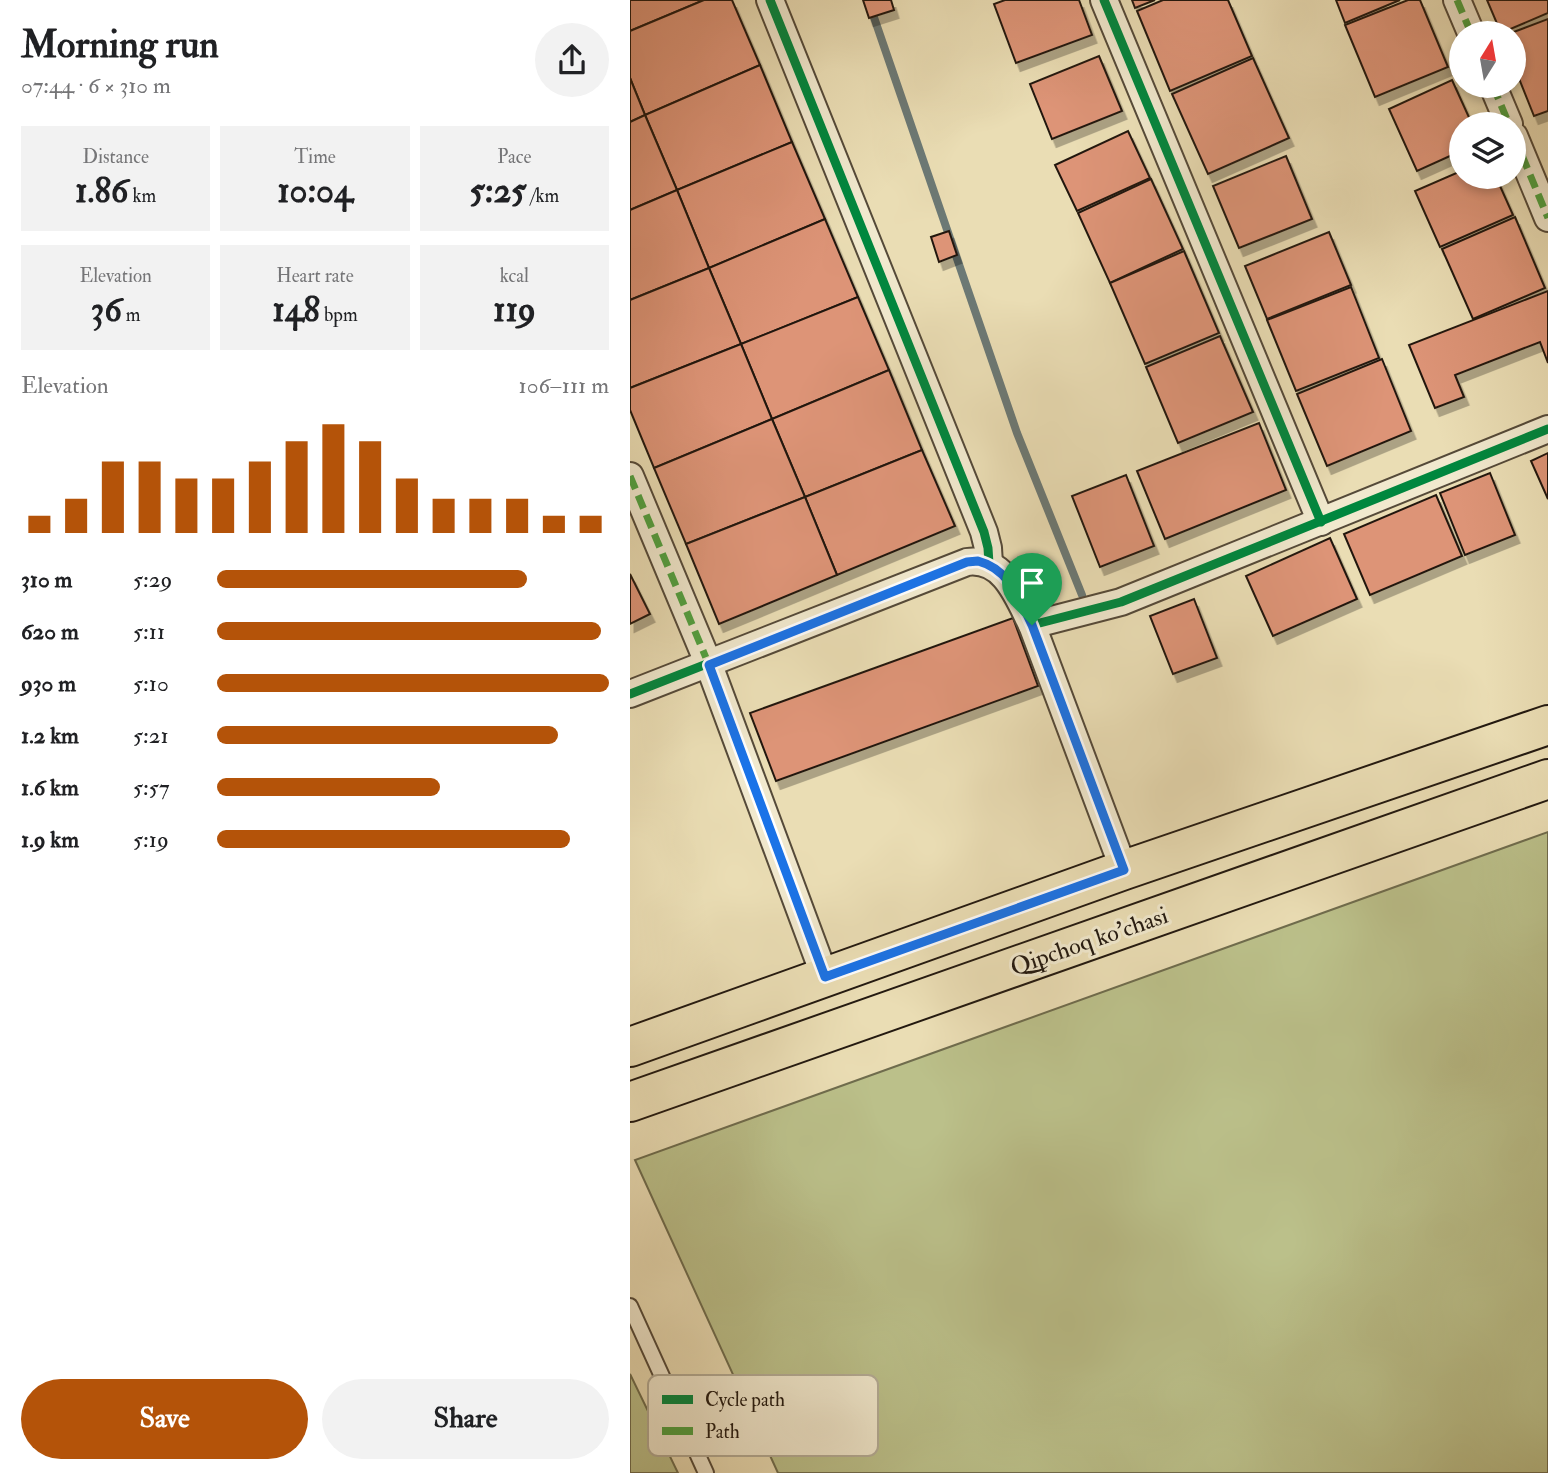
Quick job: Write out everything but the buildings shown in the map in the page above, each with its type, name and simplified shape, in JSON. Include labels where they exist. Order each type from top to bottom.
[{"type":"main road","points":[[630,1047],[1124,870],[1548,724]]},
{"type":"main road","name":"Qipchoq ko'chasi","points":[[630,1102],[1548,779]]},
{"type":"main road","points":[[1211,840],[1202,855],[1201,872],[1221,888],[1232,890]]},
{"type":"street","points":[[770,0],[984,532],[989,564]]},
{"type":"street","points":[[1104,0],[1321,522]]},
{"type":"street","points":[[1457,0],[1466,21]]},
{"type":"street","points":[[1526,165],[1548,218]]},
{"type":"street","points":[[1032,625],[1121,602],[1548,429]]},
{"type":"street","points":[[630,476],[709,665],[825,977]]},
{"type":"street","points":[[630,694],[967,562],[989,564],[1005,577],[1032,625],[1124,870]]},
{"type":"lane","points":[[630,1306],[661,1375]]},
{"type":"lane","points":[[698,1456],[706,1473]]},
{"type":"green space","points":[[1548,832],[1548,1473],[778,1473],[770,1456],[878,1456],[878,1375],[733,1375],[635,1160]]},
{"type":"green space","points":[[630,1374],[648,1411],[648,1456],[670,1456],[678,1473],[630,1473]]},
{"type":"waterway","points":[[868,0],[1017,433],[1082,595]]},
{"type":"marked path","points":[[1457,0],[1466,21]]},
{"type":"marked path","points":[[1498,98],[1504,112]]},
{"type":"marked path","points":[[1526,165],[1548,218]]},
{"type":"marked path","points":[[630,476],[709,665],[825,977]]},
{"type":"marked path","points":[[1032,625],[1124,870]]},
{"type":"cycle path","points":[[770,0],[984,532],[989,564]]},
{"type":"cycle path","points":[[1104,0],[1321,522]]},
{"type":"cycle path","points":[[630,694],[967,562],[980,562],[1000,572],[1015,591],[1032,625],[1121,602],[1548,429]]},
{"type":"route","points":[[978,561],[997,569],[1005,577],[1032,625],[1124,870],[825,977],[709,665],[967,562],[978,561]]}]
